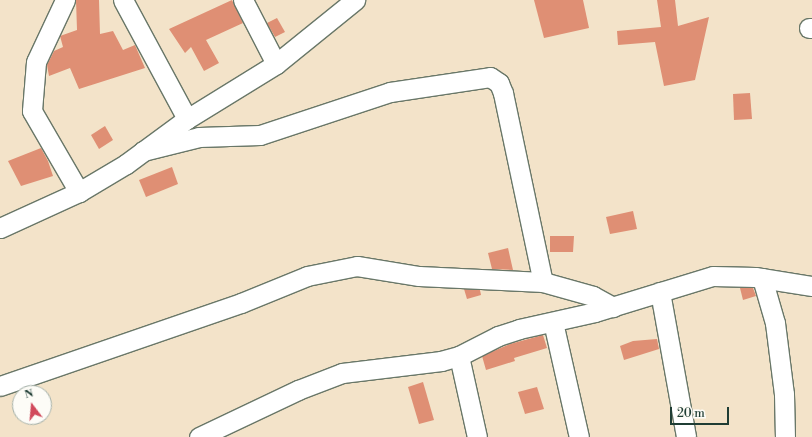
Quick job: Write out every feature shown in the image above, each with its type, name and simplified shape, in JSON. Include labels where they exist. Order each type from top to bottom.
[{"type":"street","points":[[65,0],[36,62],[32,111],[79,192]]},
{"type":"street","points":[[123,0],[187,119]]},
{"type":"street","points":[[243,0],[276,64]]},
{"type":"street","points":[[0,228],[79,192],[126,164],[187,119],[276,64],[355,0]]},
{"type":"street","points":[[144,151],[198,137],[260,135],[390,92],[490,76],[499,83],[503,93],[543,282]]},
{"type":"street","points":[[0,386],[241,303],[307,276],[357,266],[419,276],[543,282],[593,296],[613,307]]},
{"type":"street","points":[[199,437],[298,390],[342,374],[441,362],[459,356],[498,336],[519,329],[613,307],[713,276],[762,278],[812,286]]},
{"type":"street","points":[[762,278],[775,323],[784,394],[785,437]]},
{"type":"street","points":[[660,292],[686,437]]},
{"type":"street","points":[[553,322],[578,437]]},
{"type":"street","points":[[459,356],[477,437]]},
{"type":"building","points":[[76,0],[99,0],[100,34],[113,31],[123,50],[135,45],[145,68],[79,89],[70,68],[49,76],[47,65],[54,51],[63,47],[60,36],[77,30]]},
{"type":"building","points":[[232,0],[243,23],[206,40],[219,63],[204,71],[191,47],[185,53],[169,29]]},
{"type":"building","points":[[534,0],[583,0],[589,28],[544,38]]},
{"type":"building","points":[[657,0],[675,0],[678,26],[709,17],[695,80],[664,86],[655,42],[618,45],[617,31],[661,27]]},
{"type":"building","points":[[277,18],[285,32],[275,37],[267,23]]},
{"type":"building","points":[[750,93],[752,119],[734,120],[733,94]]},
{"type":"building","points":[[105,126],[113,140],[99,149],[91,135]]},
{"type":"building","points":[[41,148],[48,161],[53,176],[21,186],[8,161]]},
{"type":"building","points":[[172,167],[178,184],[146,197],[139,180]]},
{"type":"building","points":[[633,211],[637,229],[610,234],[606,217]]},
{"type":"building","points":[[550,236],[574,236],[573,252],[550,252]]},
{"type":"building","points":[[508,248],[513,270],[492,269],[488,253]]},
{"type":"building","points":[[740,288],[753,288],[756,296],[743,300]]},
{"type":"building","points":[[464,289],[480,290],[481,295],[467,299]]},
{"type":"building","points":[[543,335],[547,348],[514,358],[515,361],[486,370],[482,356],[510,344]]},
{"type":"building","points":[[657,339],[659,349],[624,360],[620,346],[633,341]]},
{"type":"building","points":[[423,382],[434,420],[419,424],[408,387]]},
{"type":"building","points":[[537,387],[544,409],[525,414],[518,392]]}]
